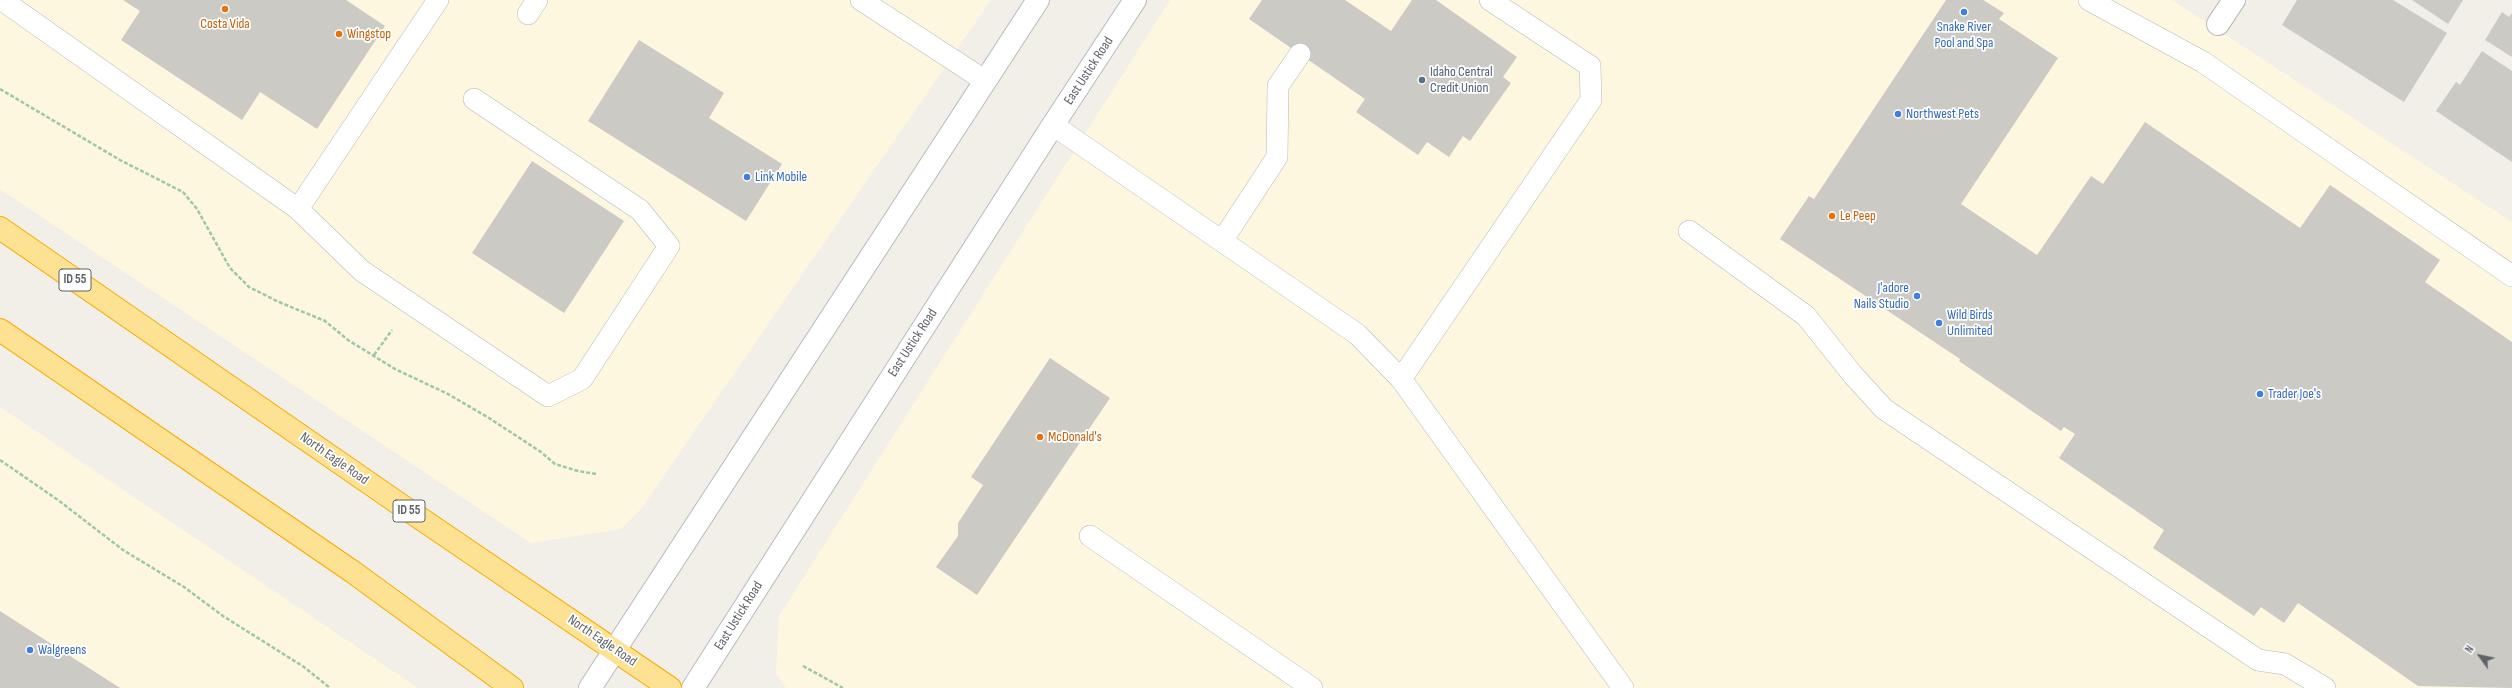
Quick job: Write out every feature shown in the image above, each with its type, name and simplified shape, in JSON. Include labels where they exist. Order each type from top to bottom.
[{"type":"highway","name":"North Eagle Road","points":[[0,228],[408,510],[670,688]]},
{"type":"highway","points":[[0,330],[353,572],[512,688]]},
{"type":"main road","points":[[590,688],[984,80],[1038,0]]},
{"type":"main road","name":"East Ustick Road","points":[[693,688],[1053,125],[1135,0]]},
{"type":"main road","points":[[2218,24],[2234,0]]},
{"type":"lane","points":[[2,0],[298,209],[362,271],[548,396],[582,379],[669,246],[640,210],[474,99]]},
{"type":"lane","points":[[298,209],[438,0]]},
{"type":"lane","points":[[861,0],[984,80]]},
{"type":"lane","points":[[1401,379],[1591,100],[1590,66],[1490,0]]},
{"type":"lane","points":[[2089,0],[2203,62],[2512,276]]},
{"type":"lane","points":[[1222,241],[1277,157],[1278,86],[1300,54]]},
{"type":"lane","points":[[1053,125],[1357,334],[1401,379],[1623,688]]},
{"type":"lane","points":[[1689,231],[1806,316],[1848,369],[1884,409],[2258,660],[2284,664],[2325,688]]},
{"type":"lane","points":[[1090,536],[1312,688]]},
{"type":"path","points":[[0,89],[120,160],[183,192],[197,209],[230,268],[249,287],[279,302],[325,321],[348,340],[395,369],[448,394],[489,418],[542,452],[555,464],[578,471],[596,474]]},
{"type":"path","points":[[0,460],[58,500],[123,550],[184,587],[223,616],[304,666],[330,688]]},
{"type":"path","points":[[803,666],[844,688]]},
{"type":"shaded area","points":[[0,0],[991,0],[641,509],[621,529],[531,543],[0,189]]},
{"type":"shaded area","points":[[1170,0],[2172,0],[2512,222],[2512,688],[786,688],[776,674],[779,616]]},
{"type":"shaded area","points":[[0,407],[418,688],[0,688]]},
{"type":"building","points":[[123,0],[346,0],[385,26],[317,129],[260,92],[242,120],[121,40],[140,11]]},
{"type":"building","name":"Idaho Central Credit Union","points":[[1262,0],[1345,0],[1391,31],[1412,0],[1436,0],[1517,57],[1503,77],[1511,83],[1470,141],[1463,136],[1449,157],[1427,142],[1418,155],[1356,112],[1365,99],[1249,19]]},
{"type":"building","name":"Trader Joe's","points":[[1946,0],[1983,0],[2004,13],[1999,19],[2058,58],[1961,204],[2037,255],[2091,176],[2103,184],[2145,122],[2300,228],[2330,185],[2440,260],[2425,282],[2512,342],[2512,688],[2418,686],[2298,603],[2284,623],[2261,607],[2254,616],[2153,548],[2164,530],[2059,458],[2075,434],[2064,427],[2061,431],[1959,361],[1960,359],[1780,239],[1809,196],[1814,199]]},
{"type":"building","points":[[2297,0],[2393,0],[2447,33],[2404,102],[2282,25]]},
{"type":"building","points":[[2412,0],[2463,0],[2448,24]]},
{"type":"building","points":[[2502,12],[2509,17],[2512,13],[2512,57],[2485,40]]},
{"type":"building","points":[[639,40],[724,93],[709,118],[782,164],[746,221],[588,121]]},
{"type":"building","points":[[2482,51],[2512,71],[2512,162],[2436,111],[2456,82],[2460,85]]},
{"type":"building","points":[[532,161],[624,221],[564,313],[472,253]]},
{"type":"building","name":"McDonald's","points":[[1050,358],[1110,398],[977,595],[936,567],[958,536],[958,523],[983,485],[971,477]]},
{"type":"building","name":"Walgreens","points":[[0,611],[120,688],[0,688]]},
{"type":"place","name":"Costa Vida","points":[[225,9]]},
{"type":"place","name":"Snake River Pool and Spa","points":[[1964,12]]},
{"type":"place","name":"Wingstop","points":[[339,34]]},
{"type":"place","name":"Idaho Central Credit Union","points":[[1422,80]]},
{"type":"place","name":"Northwest Pets","points":[[1898,114]]},
{"type":"place","name":"Link Mobile","points":[[747,177]]},
{"type":"place","name":"Le Peep","points":[[1832,216]]},
{"type":"place","name":"J'adore Nails Studio","points":[[1917,296]]},
{"type":"place","name":"Wild Birds Unlimited","points":[[1939,323]]},
{"type":"place","name":"Trader Joe's","points":[[2260,394]]},
{"type":"place","name":"McDonald's","points":[[1040,437]]},
{"type":"place","name":"Walgreens","points":[[30,650]]}]
